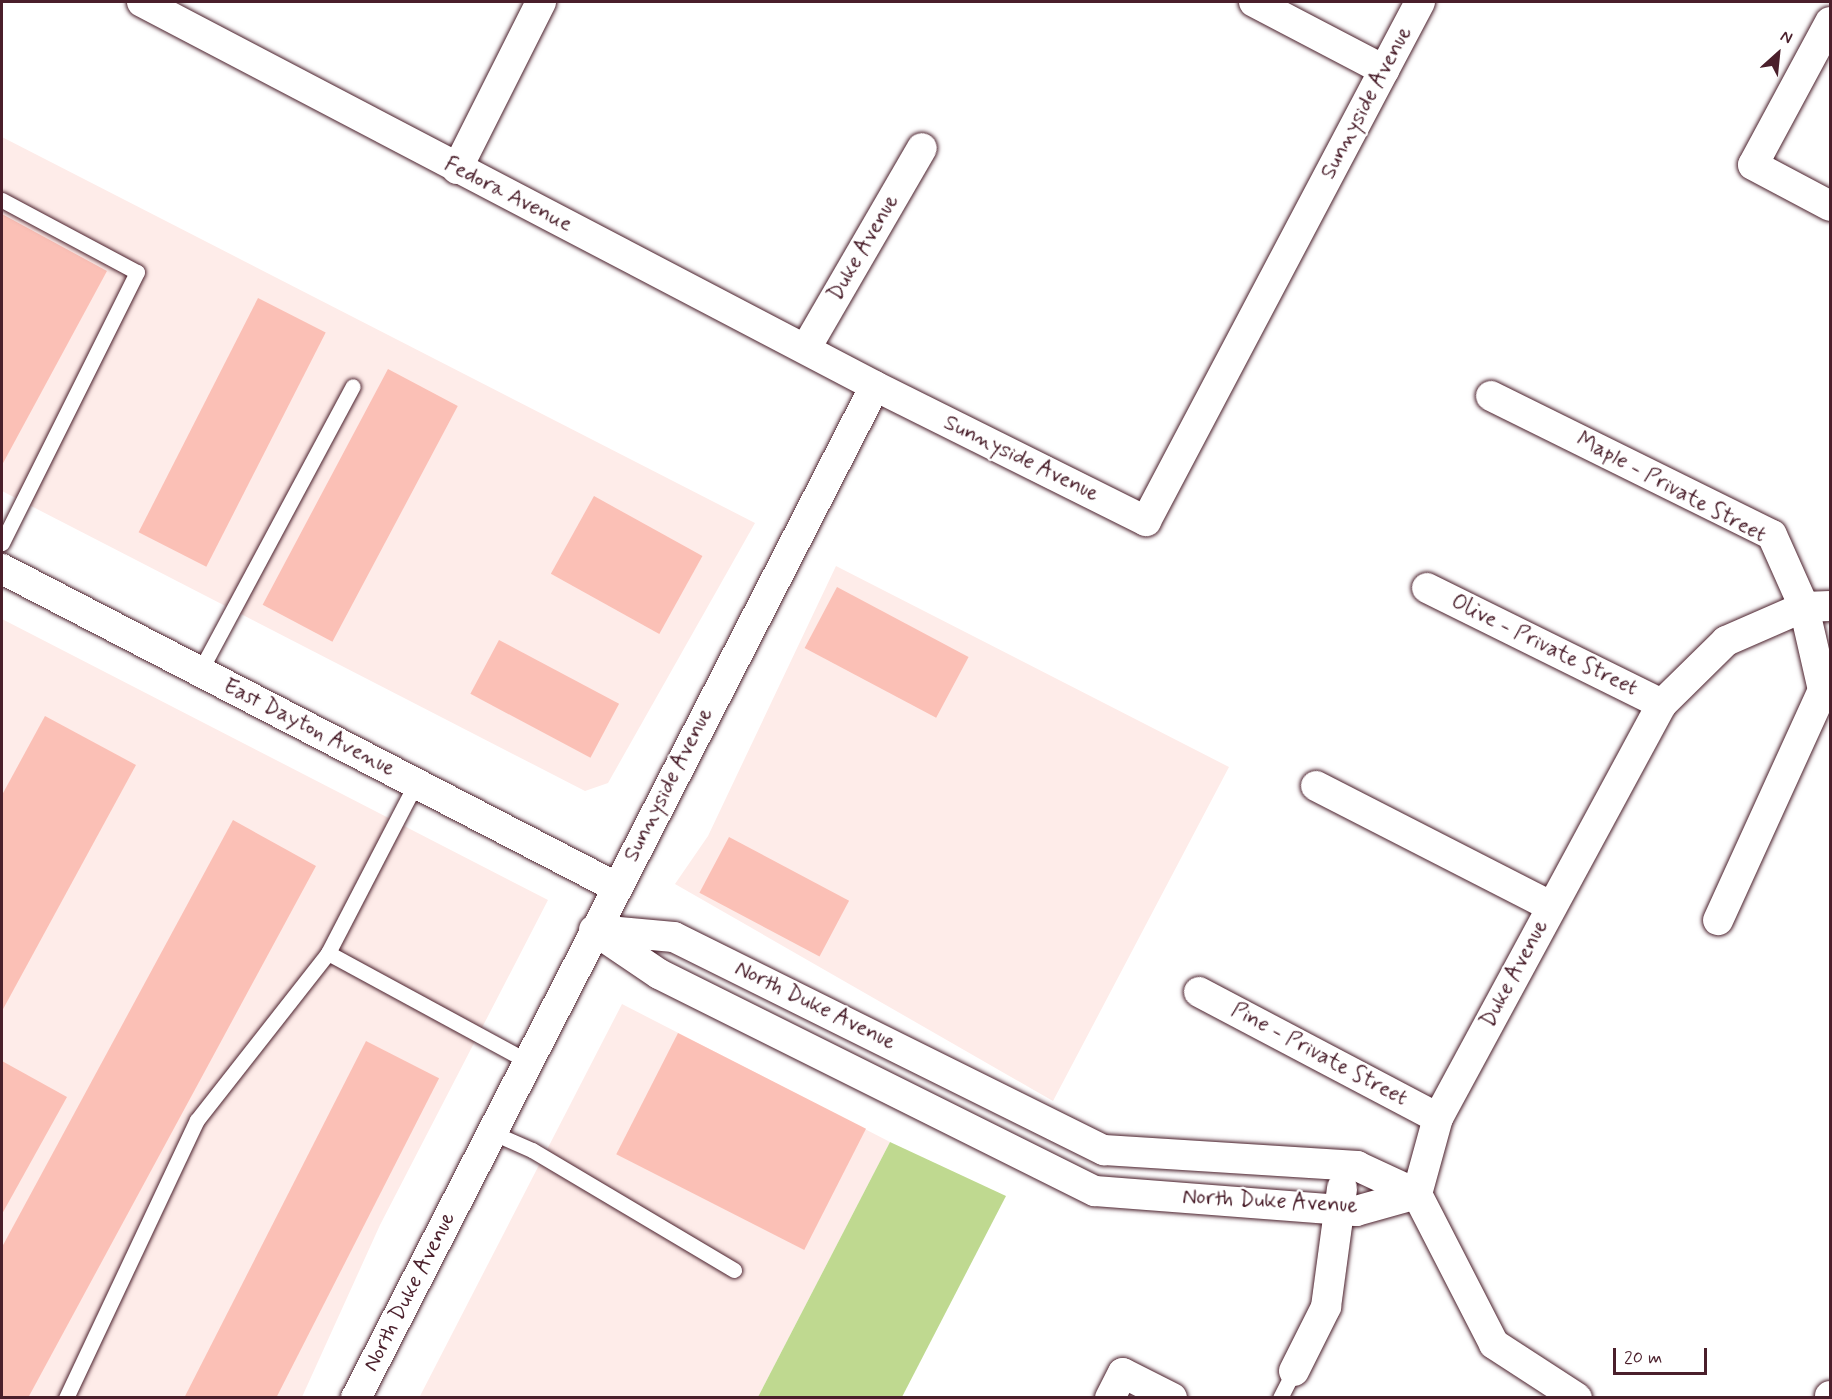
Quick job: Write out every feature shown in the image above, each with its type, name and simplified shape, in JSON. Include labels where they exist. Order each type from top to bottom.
[{"type":"street","name":"Fedora Avenue","points":[[142,2],[875,386]]},
{"type":"street","points":[[457,169],[541,2]]},
{"type":"street","points":[[1254,2],[1384,70]]},
{"type":"street","name":"Sunnyside Avenue","points":[[616,887],[875,386],[1146,521],[1420,2]]},
{"type":"street","points":[[1830,22],[1753,165],[1830,206]]},
{"type":"street","name":"Duke Avenue","points":[[806,348],[922,148]]},
{"type":"street","name":"Maple - Private Street","points":[[1491,396],[1772,535],[1817,607],[1823,690],[1718,920]]},
{"type":"street","name":"East Dayton Avenue","points":[[2,569],[616,887]]},
{"type":"street","name":"Olive - Private Street","points":[[1427,588],[1662,704]]},
{"type":"street","name":"Duke Avenue","points":[[1417,1194],[1438,1119],[1662,704],[1726,640],[1817,607]]},
{"type":"street","points":[[1316,786],[1551,906]]},
{"type":"street","name":"North Duke Avenue","points":[[356,1398],[616,887]]},
{"type":"street","name":"North Duke Avenue","points":[[594,930],[674,937],[1104,1150],[1342,1167],[1358,1166],[1417,1194]]},
{"type":"street","name":"North Duke Avenue","points":[[594,930],[659,974],[1095,1191],[1356,1211],[1417,1194]]},
{"type":"street","name":"Pine - Private Street","points":[[1199,992],[1438,1119]]},
{"type":"street","points":[[1294,1371],[1326,1307],[1342,1209],[1342,1167]]},
{"type":"street","points":[[1417,1194],[1494,1344],[1577,1398]]},
{"type":"street","points":[[1116,1385],[1172,1398]]},
{"type":"lane","points":[[2,200],[137,272],[2,543]]},
{"type":"lane","points":[[200,671],[352,386]]},
{"type":"lane","points":[[66,1398],[196,1120],[328,953],[416,783]]},
{"type":"lane","points":[[328,953],[527,1061]]},
{"type":"lane","points":[[491,1132],[532,1150],[734,1270]]},
{"type":"lane","points":[[1280,1398],[1294,1371]]},
{"type":"shaded area","points":[[2,137],[755,523],[608,783],[585,791],[2,491]]},
{"type":"shaded area","points":[[836,566],[1229,767],[1053,1101],[675,884],[708,836]]},
{"type":"shaded area","points":[[2,619],[548,900],[380,1225],[302,1397],[2,1397]]},
{"type":"shaded area","points":[[622,1004],[890,1142],[758,1397],[419,1398]]},
{"type":"green space","points":[[890,1142],[1006,1196],[902,1397],[758,1397]]},
{"type":"building","points":[[2,214],[107,271],[2,465]]},
{"type":"building","points":[[258,298],[326,333],[206,567],[139,532]]},
{"type":"building","points":[[388,369],[458,406],[332,642],[263,605]]},
{"type":"building","points":[[594,496],[702,556],[659,634],[551,574]]},
{"type":"building","points":[[837,587],[969,657],[936,718],[805,648]]},
{"type":"building","points":[[499,640],[619,704],[590,758],[470,694]]},
{"type":"building","points":[[45,716],[136,765],[2,1011],[2,795]]},
{"type":"building","points":[[233,820],[316,866],[28,1398],[2,1398],[2,1247]]},
{"type":"building","points":[[729,837],[849,901],[820,956],[699,893]]},
{"type":"building","points":[[678,1033],[866,1129],[804,1250],[616,1154]]},
{"type":"building","points":[[366,1041],[439,1078],[276,1398],[184,1398]]},
{"type":"building","points":[[2,1061],[67,1097],[2,1214]]}]
